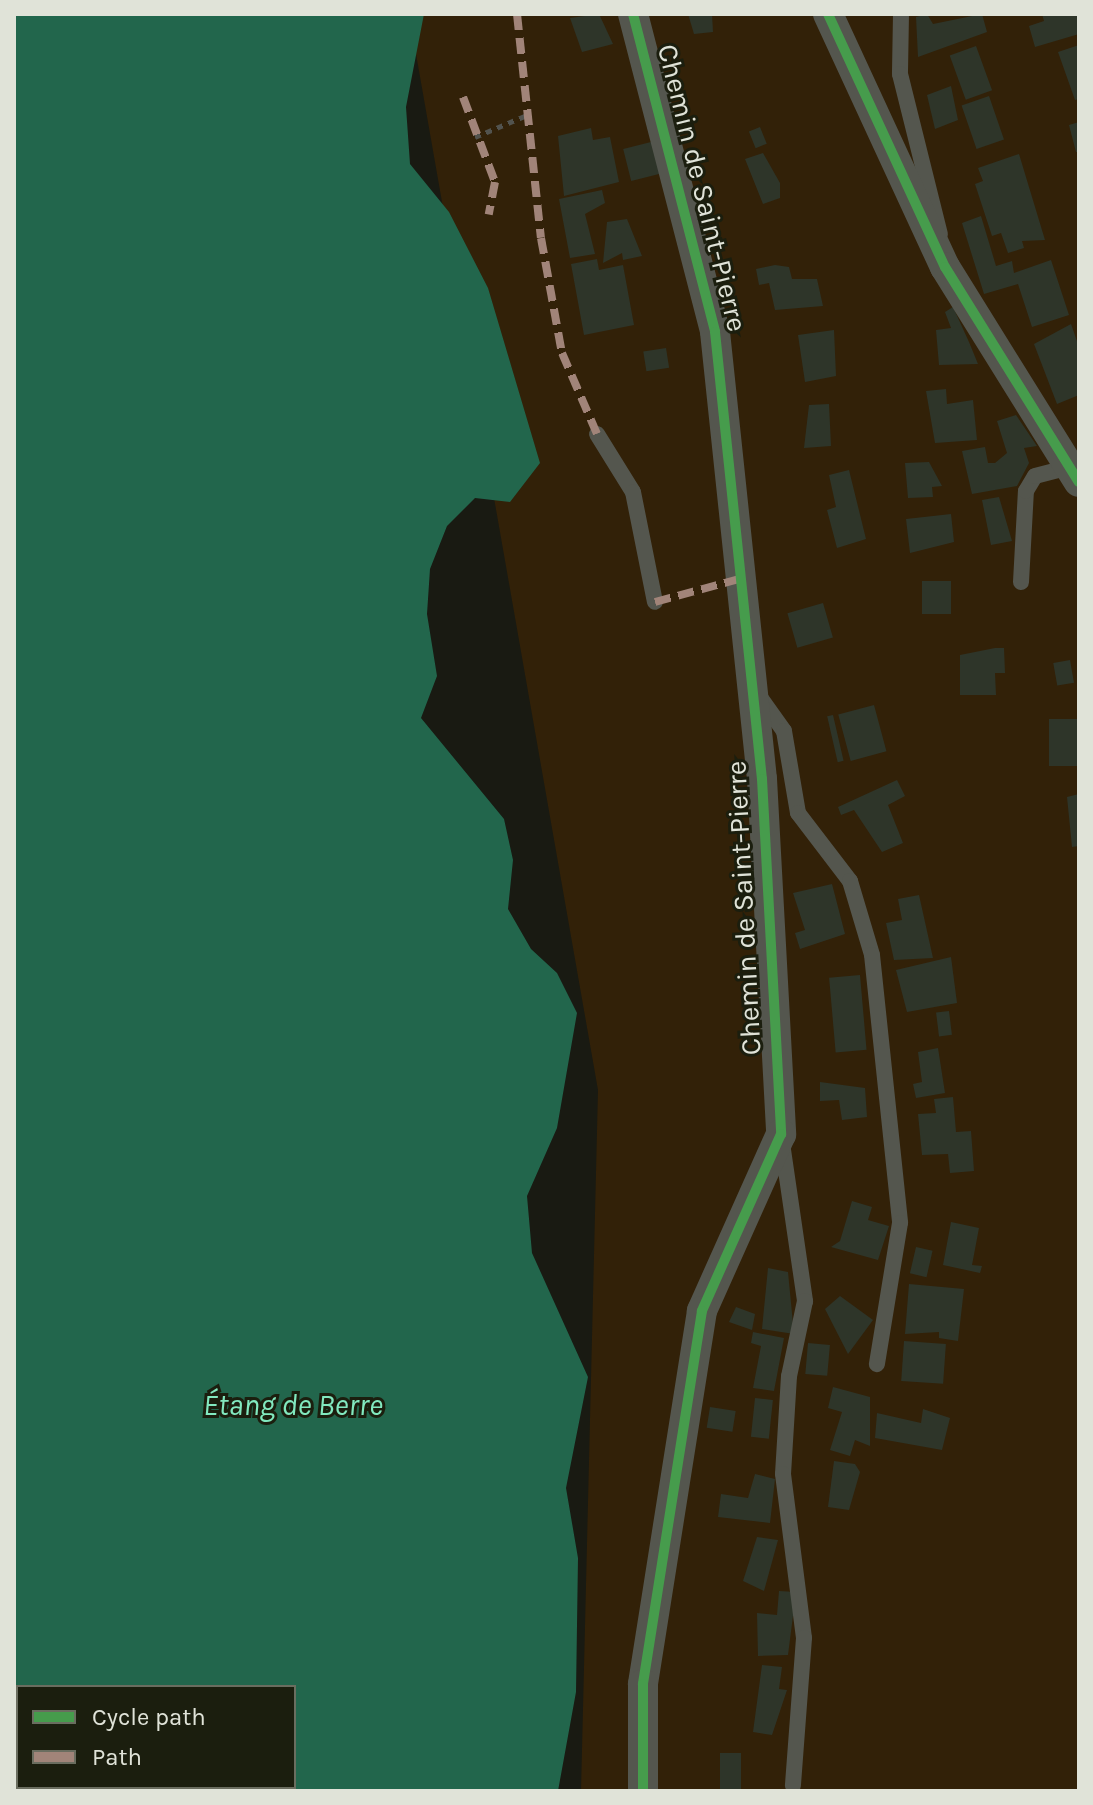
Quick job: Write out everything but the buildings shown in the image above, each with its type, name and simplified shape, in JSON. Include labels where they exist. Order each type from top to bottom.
[{"type":"street","name":"Chemin de Saint-Pierre","points":[[633,14],[715,332],[753,689],[781,1134],[702,1311],[643,1684],[643,1791]]},
{"type":"street","points":[[828,14],[945,267],[1077,474]]},
{"type":"lane","points":[[901,14],[900,74],[935,193],[945,267]]},
{"type":"lane","points":[[597,434],[633,492],[655,602]]},
{"type":"lane","points":[[1021,582],[1026,491],[1035,476],[1077,474]]},
{"type":"lane","points":[[753,689],[784,731],[798,813],[850,881],[872,955],[900,1223],[877,1364]]},
{"type":"lane","points":[[781,1134],[805,1301],[789,1376],[783,1474],[804,1638],[793,1786]]},
{"type":"path","points":[[475,137],[527,115]]},
{"type":"shaded area","points":[[409,14],[1079,14],[1079,1791],[581,1791],[598,1090]]},
{"type":"water","name":"Étang de Berre","points":[[14,14],[424,14],[406,107],[410,164],[449,212],[488,288],[540,463],[510,502],[475,498],[447,526],[430,569],[427,614],[437,676],[421,718],[504,819],[513,860],[508,909],[531,949],[557,973],[577,1013],[557,1128],[527,1196],[532,1253],[588,1377],[566,1488],[578,1558],[576,1692],[558,1791],[14,1791]]},
{"type":"marked path","points":[[517,14],[541,238],[562,353],[597,434]]},
{"type":"marked path","points":[[463,97],[495,182],[489,214]]},
{"type":"marked path","points":[[655,602],[743,578]]},
{"type":"cycle path","points":[[633,14],[715,332],[762,779],[781,1134],[702,1311],[643,1684],[643,1791]]},
{"type":"cycle path","points":[[828,14],[945,267],[1079,482]]}]
